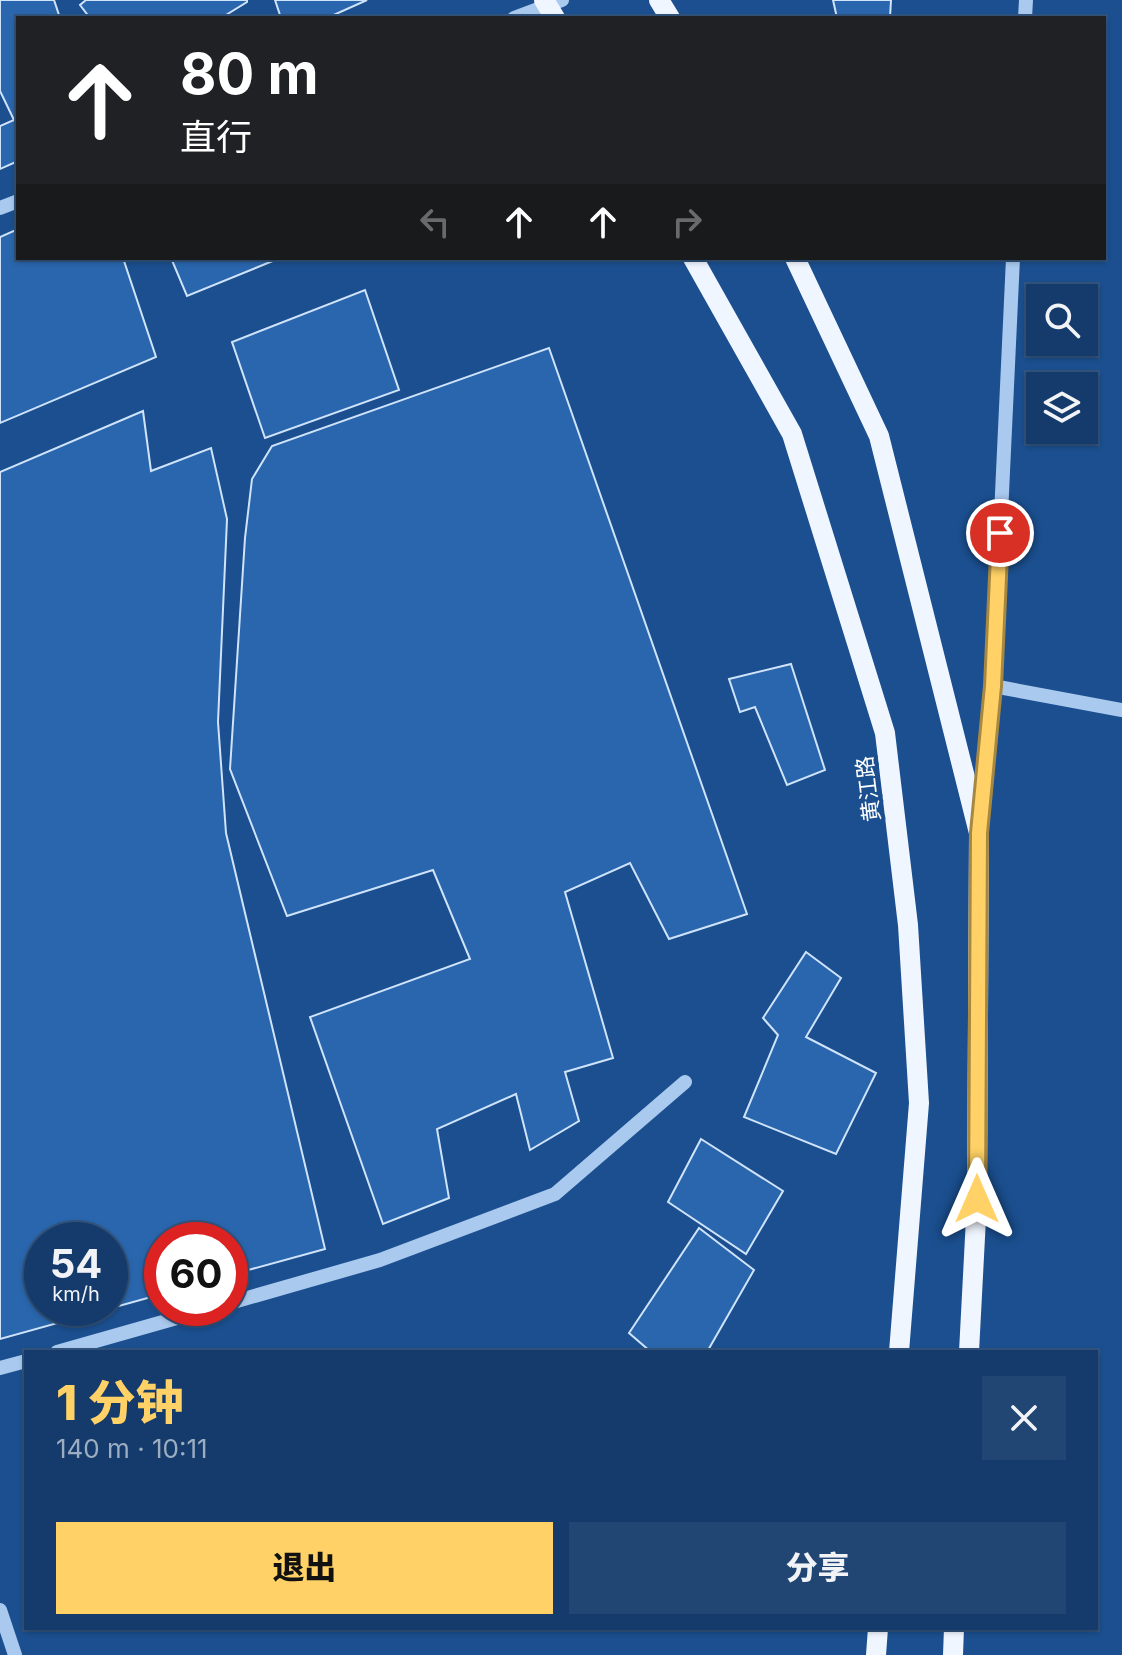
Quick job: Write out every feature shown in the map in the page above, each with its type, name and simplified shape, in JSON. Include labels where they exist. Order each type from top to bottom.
[{"type":"main road","name":"黄江路","points":[[694,260],[792,434],[885,733],[908,925],[919,1103],[899,1350]]},
{"type":"main road","points":[[796,260],[879,436],[979,833],[977,1199],[969,1350]]},
{"type":"main road","points":[[876,1655],[878,1630]]},
{"type":"main road","points":[[953,1655],[954,1630]]},
{"type":"street","points":[[520,16],[552,6]]},
{"type":"street","points":[[979,833],[993,686],[1013,260]]},
{"type":"street","points":[[993,686],[1122,710]]},
{"type":"street","points":[[248,1298],[380,1260],[555,1194],[685,1082]]},
{"type":"street","points":[[64,1350],[149,1326]]},
{"type":"street","points":[[0,1368],[24,1362]]},
{"type":"street","points":[[0,1610],[15,1655]]},
{"type":"building","points":[[0,0],[54,0],[59,16],[16,16],[16,162],[0,169],[0,126],[14,120],[0,91]]},
{"type":"building","points":[[86,0],[247,0],[224,16],[88,16],[80,5]]},
{"type":"building","points":[[275,0],[367,0],[331,16],[280,16]]},
{"type":"building","points":[[833,0],[891,0],[890,16],[837,16]]},
{"type":"building","points":[[16,230],[16,260],[124,260],[156,357],[0,423],[0,237]]},
{"type":"building","points":[[172,260],[275,260],[187,296]]},
{"type":"building","points":[[365,290],[399,390],[265,438],[232,342]]},
{"type":"building","points":[[549,348],[747,914],[669,939],[630,863],[565,892],[613,1058],[565,1072],[579,1121],[530,1150],[516,1094],[437,1129],[449,1198],[383,1224],[310,1017],[470,959],[433,870],[287,916],[230,769],[245,538],[252,479],[272,446]]},
{"type":"building","points":[[143,411],[151,471],[211,448],[227,519],[218,722],[226,833],[325,1249],[248,1270],[248,1222],[144,1222],[144,1299],[128,1303],[128,1222],[24,1222],[24,1326],[47,1326],[0,1339],[0,472]]},
{"type":"building","points":[[791,664],[825,770],[787,785],[755,707],[740,712],[729,679]]},
{"type":"building","points":[[806,952],[841,978],[806,1037],[876,1073],[836,1154],[744,1117],[778,1035],[763,1018]]},
{"type":"building","points":[[701,1139],[783,1191],[746,1254],[668,1202]]},
{"type":"building","points":[[699,1228],[754,1270],[708,1350],[649,1350],[629,1333]]},
{"type":"route","points":[[977,1199],[979,833],[993,686],[1000,533]]}]
